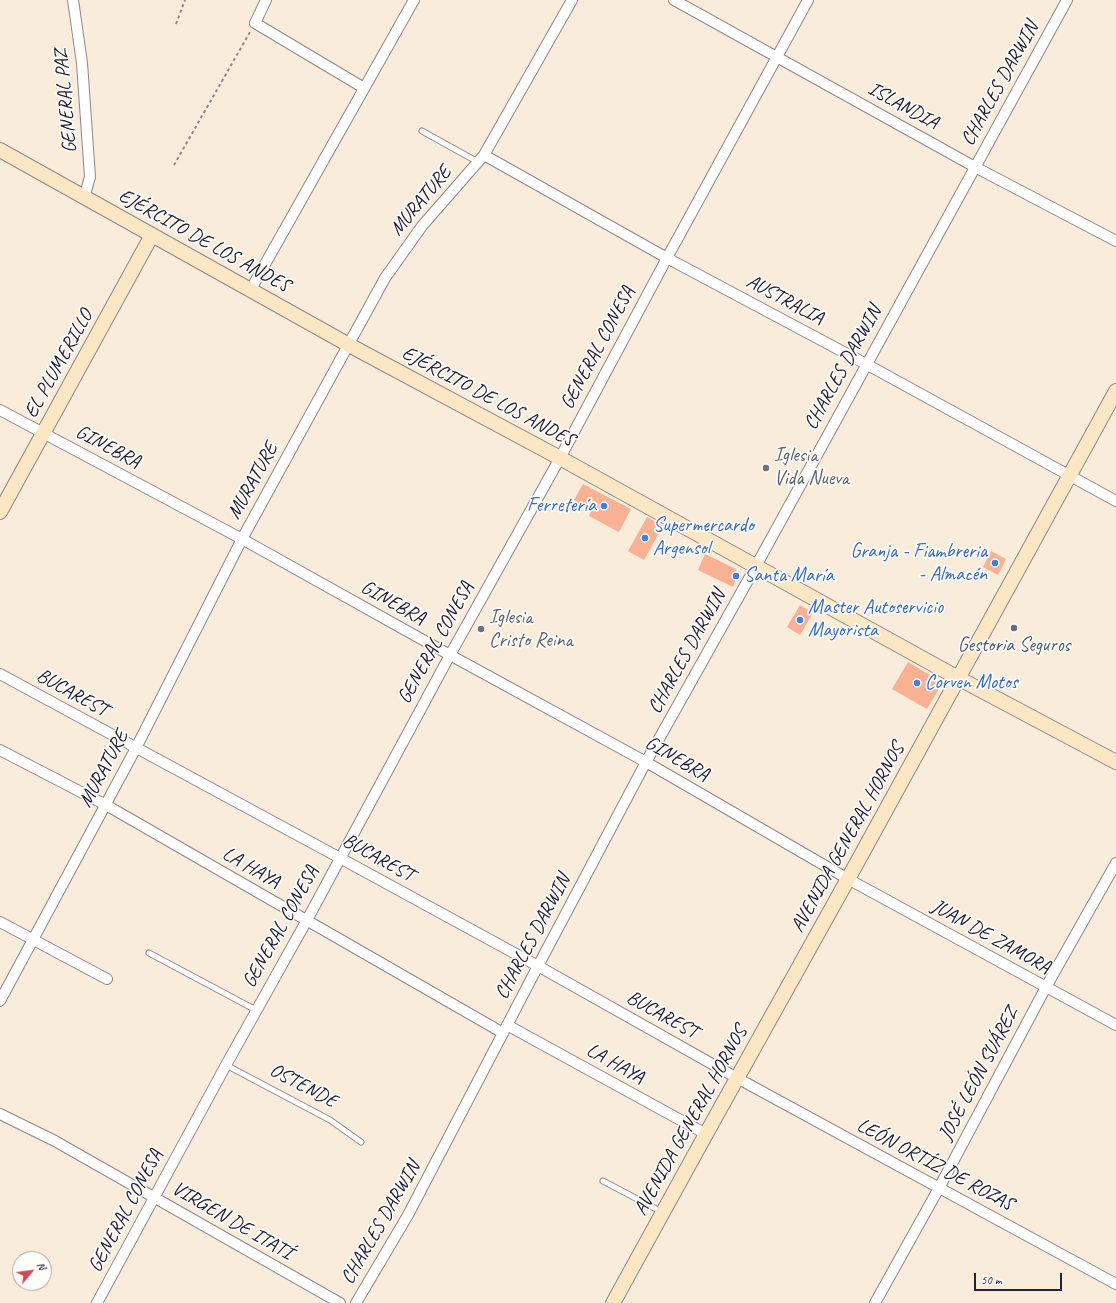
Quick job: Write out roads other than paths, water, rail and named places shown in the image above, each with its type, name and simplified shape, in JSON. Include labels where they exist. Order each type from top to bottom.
[{"type":"main road","name":"EJÉRCITO DE LOS ANDES","points":[[0,150],[349,345],[560,458],[958,678],[1116,762]]},
{"type":"main road","name":"EL PLUMERILLO","points":[[0,512],[152,235]]},
{"type":"main road","name":"AVENIDA GENERAL HORNOS","points":[[613,1303],[1116,391]]},
{"type":"street","name":"GENERAL PAZ","points":[[73,0],[82,62],[90,177],[84,198]]},
{"type":"street","points":[[266,0],[255,23],[364,88]]},
{"type":"street","points":[[251,289],[414,0]]},
{"type":"street","name":"MURATURE","points":[[0,1001],[136,748],[242,539],[385,278],[411,240],[481,159],[572,0]]},
{"type":"street","name":"ISLANDIA","points":[[674,0],[975,167],[1116,241]]},
{"type":"street","name":"GENERAL CONESA","points":[[97,1303],[153,1197],[307,920],[450,655],[560,458],[808,0]]},
{"type":"street","name":"CHARLES DARWIN","points":[[356,1303],[408,1215],[646,762],[756,566],[1066,0]]},
{"type":"street","name":"AUSTRALIA","points":[[481,159],[866,364],[1116,501]]},
{"type":"street","name":"GINEBRA","points":[[0,410],[242,539],[646,762],[848,879]]},
{"type":"street","name":"BUCAREST","points":[[0,674],[538,966],[737,1078]]},
{"type":"street","name":"LA HAYA","points":[[0,750],[106,805],[307,920],[505,1029],[706,1134]]},
{"type":"street","name":"JOSÉ LEÓN SUÁREZ","points":[[875,1303],[939,1188],[1046,987],[1116,863]]},
{"type":"street","name":"JUAN DE ZAMORA","points":[[848,879],[1116,1025]]},
{"type":"street","points":[[0,922],[107,979]]},
{"type":"street","name":"LEÓN ORTÍZ DE ROZAS","points":[[737,1078],[1116,1284]]},
{"type":"street","name":"VIRGEN DE ITATÍ","points":[[0,1114],[55,1141],[340,1303]]},
{"type":"lane","points":[[422,131],[481,159]]},
{"type":"lane","points":[[149,954],[256,1010]]},
{"type":"lane","name":"OSTENDE","points":[[226,1065],[330,1120],[361,1142]]},
{"type":"lane","points":[[603,1181],[662,1212]]},
{"type":"place","name":"Iglesia Vida Nueva","points":[[766,468]]},
{"type":"place","name":"Ferretería","points":[[604,506]]},
{"type":"place","name":"Supermercardo Argensol","points":[[645,538]]},
{"type":"place","name":"Granja - Fiambreria - Almacén","points":[[995,563]]},
{"type":"place","name":"Santa María","points":[[736,576]]},
{"type":"place","name":"Master Autoservicio Mayorista","points":[[800,620]]},
{"type":"place","name":"Gestoria Seguros","points":[[1014,628]]},
{"type":"place","name":"Iglesia Cristo Reina","points":[[481,629]]},
{"type":"place","name":"Corven Motos","points":[[917,683]]}]
